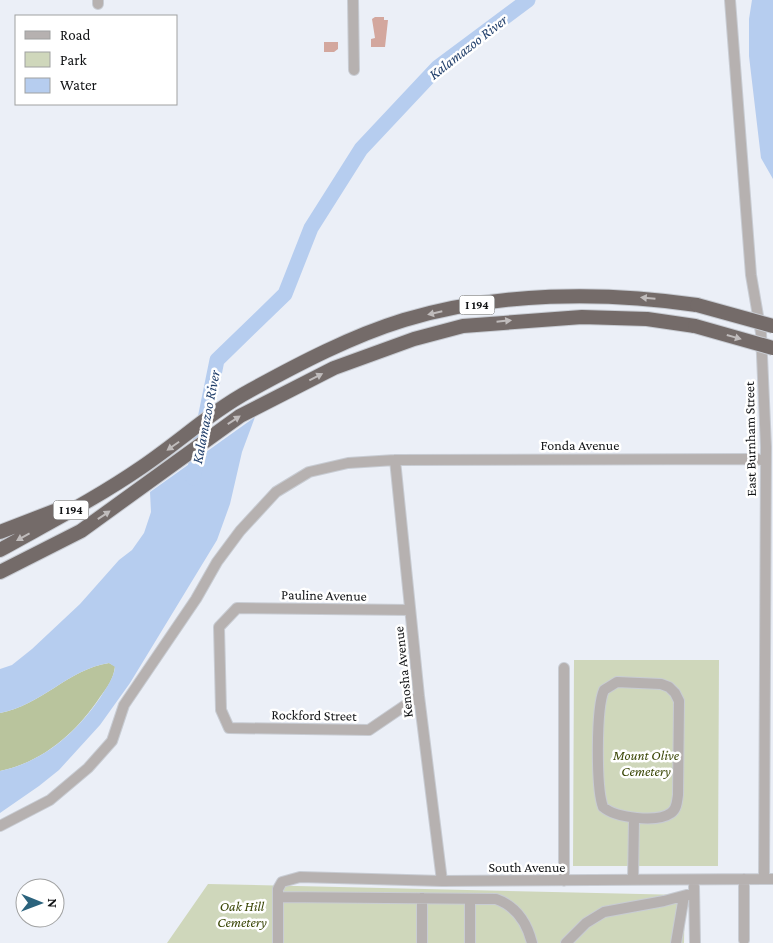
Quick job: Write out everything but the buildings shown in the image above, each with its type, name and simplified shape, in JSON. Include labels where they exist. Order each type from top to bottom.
[{"type":"highway","name":"I 194","points":[[0,550],[107,490],[141,468],[215,413],[271,380],[330,350],[404,320],[453,308],[509,301],[588,295],[651,298],[697,305],[773,326]]},
{"type":"highway","name":"I 194","points":[[0,572],[81,531],[139,491],[225,426],[334,368],[414,339],[463,326],[582,317],[647,318],[695,326],[773,348]]},
{"type":"highway","points":[[0,532],[107,490]]},
{"type":"street","points":[[354,0],[354,70]]},
{"type":"street","name":"East Burnham Street","points":[[730,0],[751,275],[761,334],[765,460],[769,879]]},
{"type":"street","name":"Fonda Avenue","points":[[0,826],[50,800],[88,768],[112,741],[124,705],[196,599],[217,562],[240,531],[276,492],[309,472],[348,463],[395,460],[765,460]]},
{"type":"street","name":"Kenosha Avenue","points":[[395,460],[418,696],[442,880]]},
{"type":"street","name":"Pauline Avenue","points":[[229,728],[221,710],[219,627],[238,608],[410,610]]},
{"type":"street","points":[[564,668],[564,881]]},
{"type":"street","points":[[617,682],[661,684],[669,687],[679,701],[676,806],[671,813],[662,816],[634,818],[610,813],[603,807],[600,799],[598,706],[604,690],[617,682]]},
{"type":"street","name":"Rockford Street","points":[[229,728],[369,730],[418,696]]},
{"type":"street","points":[[634,818],[634,880]]},
{"type":"street","name":"South Avenue","points":[[278,897],[282,882],[300,877],[564,881],[769,879]]},
{"type":"street","points":[[744,879],[744,940]]},
{"type":"street","points":[[676,943],[694,880]]},
{"type":"street","points":[[566,943],[586,922],[604,912],[689,894]]},
{"type":"street","points":[[689,894],[695,943]]},
{"type":"street","points":[[278,943],[278,897],[496,899],[504,902],[517,912],[528,929],[532,943]]},
{"type":"street","points":[[422,898],[422,943]]},
{"type":"street","points":[[470,898],[470,943]]},
{"type":"street","points":[[575,943],[577,932]]},
{"type":"green space","name":"Mount Olive Cemetery","points":[[574,660],[719,660],[718,866],[573,866]]},
{"type":"green space","points":[[109,663],[115,666],[110,683],[91,710],[69,734],[30,761],[0,771],[0,713],[15,709],[42,696],[81,672]]},
{"type":"green space","name":"Oak Hill Cemetery","points":[[208,884],[685,895],[684,943],[167,943]]},
{"type":"water","points":[[752,0],[773,0],[773,179],[761,158],[749,56],[749,19]]},
{"type":"water","points":[[255,417],[242,452],[230,504],[217,540],[130,683],[100,725],[59,770],[0,813],[0,771],[30,761],[69,734],[91,711],[100,698],[111,679],[115,667],[109,663],[81,672],[42,696],[15,709],[0,713],[0,669],[12,665],[32,649],[80,604],[119,560],[132,550],[144,533],[151,512],[150,492]]},
{"type":"waterway","name":"Kalamazoo River","points":[[193,478],[217,360],[285,294],[311,228],[361,149],[438,67],[528,0]]}]
